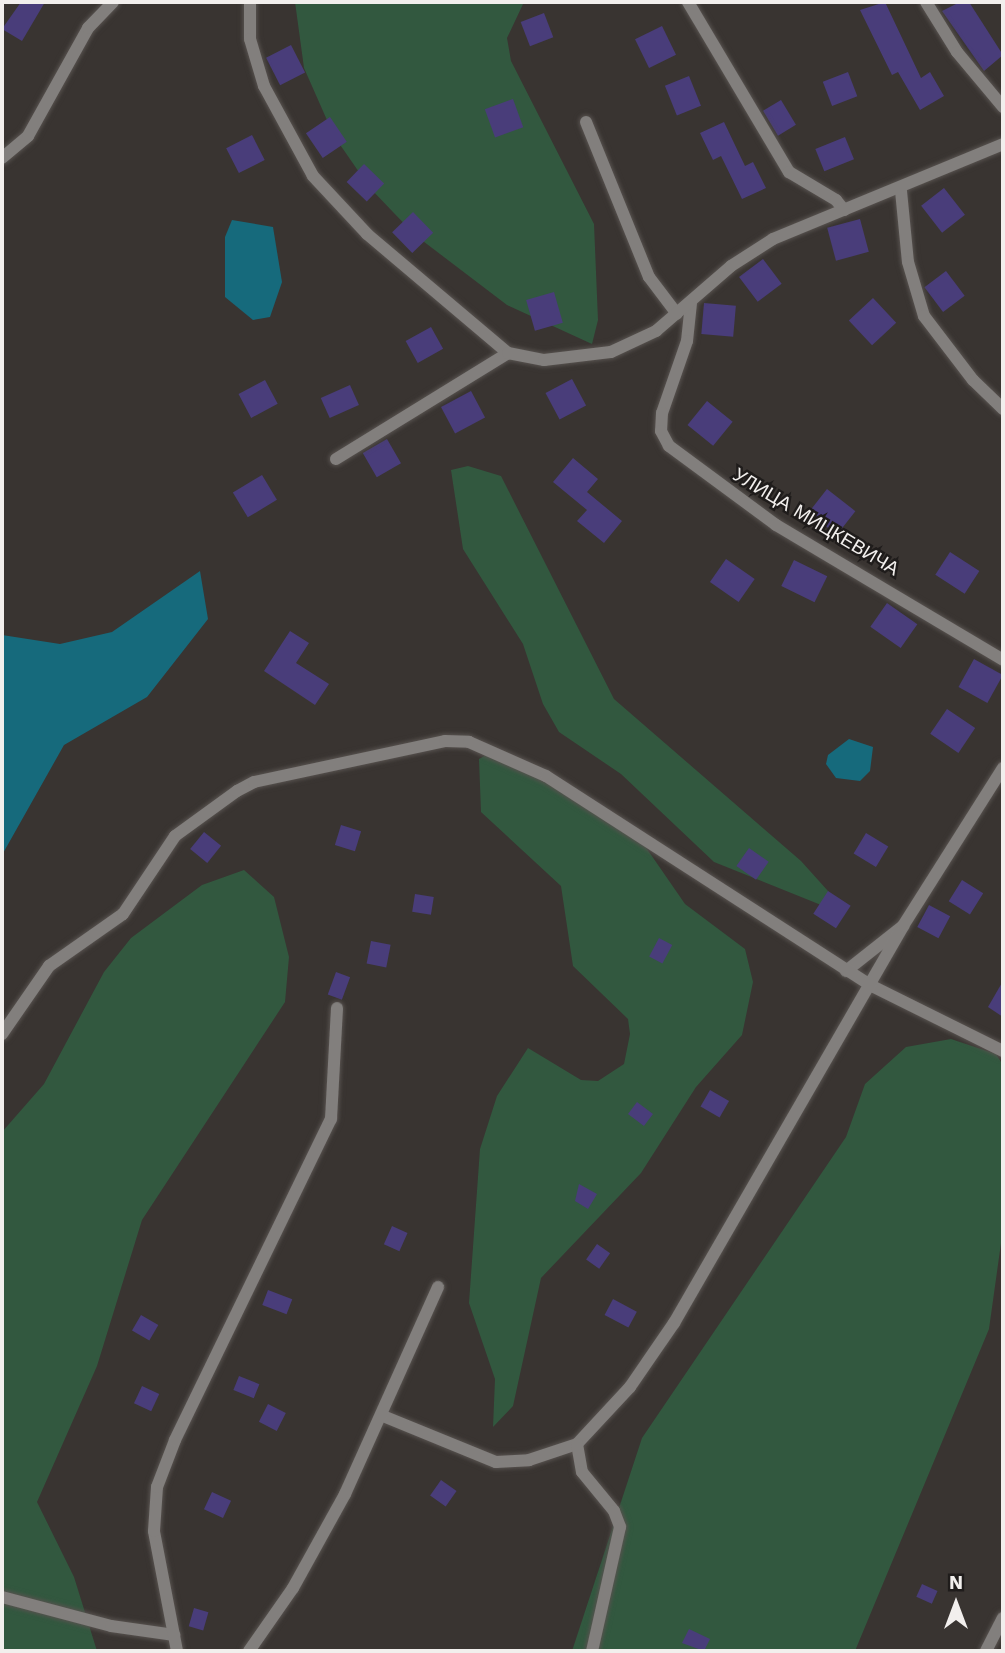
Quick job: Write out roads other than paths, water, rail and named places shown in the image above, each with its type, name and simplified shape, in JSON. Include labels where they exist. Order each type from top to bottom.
[{"type":"street","points":[[2,158],[28,136],[88,28],[113,2]]},
{"type":"street","points":[[250,2],[250,39],[264,86],[313,176],[419,281],[508,353],[544,360],[611,352],[677,314],[731,266],[773,239],[844,210],[901,191],[1003,144]]},
{"type":"street","points":[[688,2],[789,172],[836,200],[844,210]]},
{"type":"street","points":[[926,2],[957,52],[1003,107]]},
{"type":"street","points":[[586,122],[649,277],[677,314]]},
{"type":"street","points":[[901,191],[908,262],[924,316],[973,380],[1003,409]]},
{"type":"street","name":"УЛИЦА МИЦКЕВИЧА","points":[[691,303],[687,341],[662,414],[661,431],[669,446],[776,525],[1003,660]]},
{"type":"street","points":[[336,459],[508,353]]},
{"type":"street","points":[[2,1034],[49,966],[123,914],[175,836],[237,791],[254,782],[445,741],[469,742],[546,776],[846,971],[1003,1051]]},
{"type":"street","points":[[383,1416],[496,1462],[529,1460],[577,1444],[662,1343],[872,986],[903,926],[1003,768]]},
{"type":"street","points":[[846,971],[903,926]]},
{"type":"street","points":[[177,1651],[154,1531],[157,1487],[175,1440],[331,1119],[337,1008]]},
{"type":"street","points":[[249,1651],[317,1546],[383,1416],[438,1287]]},
{"type":"street","points":[[577,1444],[582,1472],[614,1511],[620,1527],[592,1651]]},
{"type":"street","points":[[2,1597],[111,1626],[174,1635]]},
{"type":"street","points":[[986,1651],[1003,1618]]},
{"type":"water","points":[[232,220],[273,227],[282,282],[270,317],[253,320],[225,297],[225,237]]},
{"type":"water","points":[[200,571],[208,619],[147,697],[64,745],[2,855],[2,635],[60,644],[112,632]]},
{"type":"water","points":[[849,739],[873,747],[870,771],[860,781],[836,778],[826,764],[828,755]]}]
